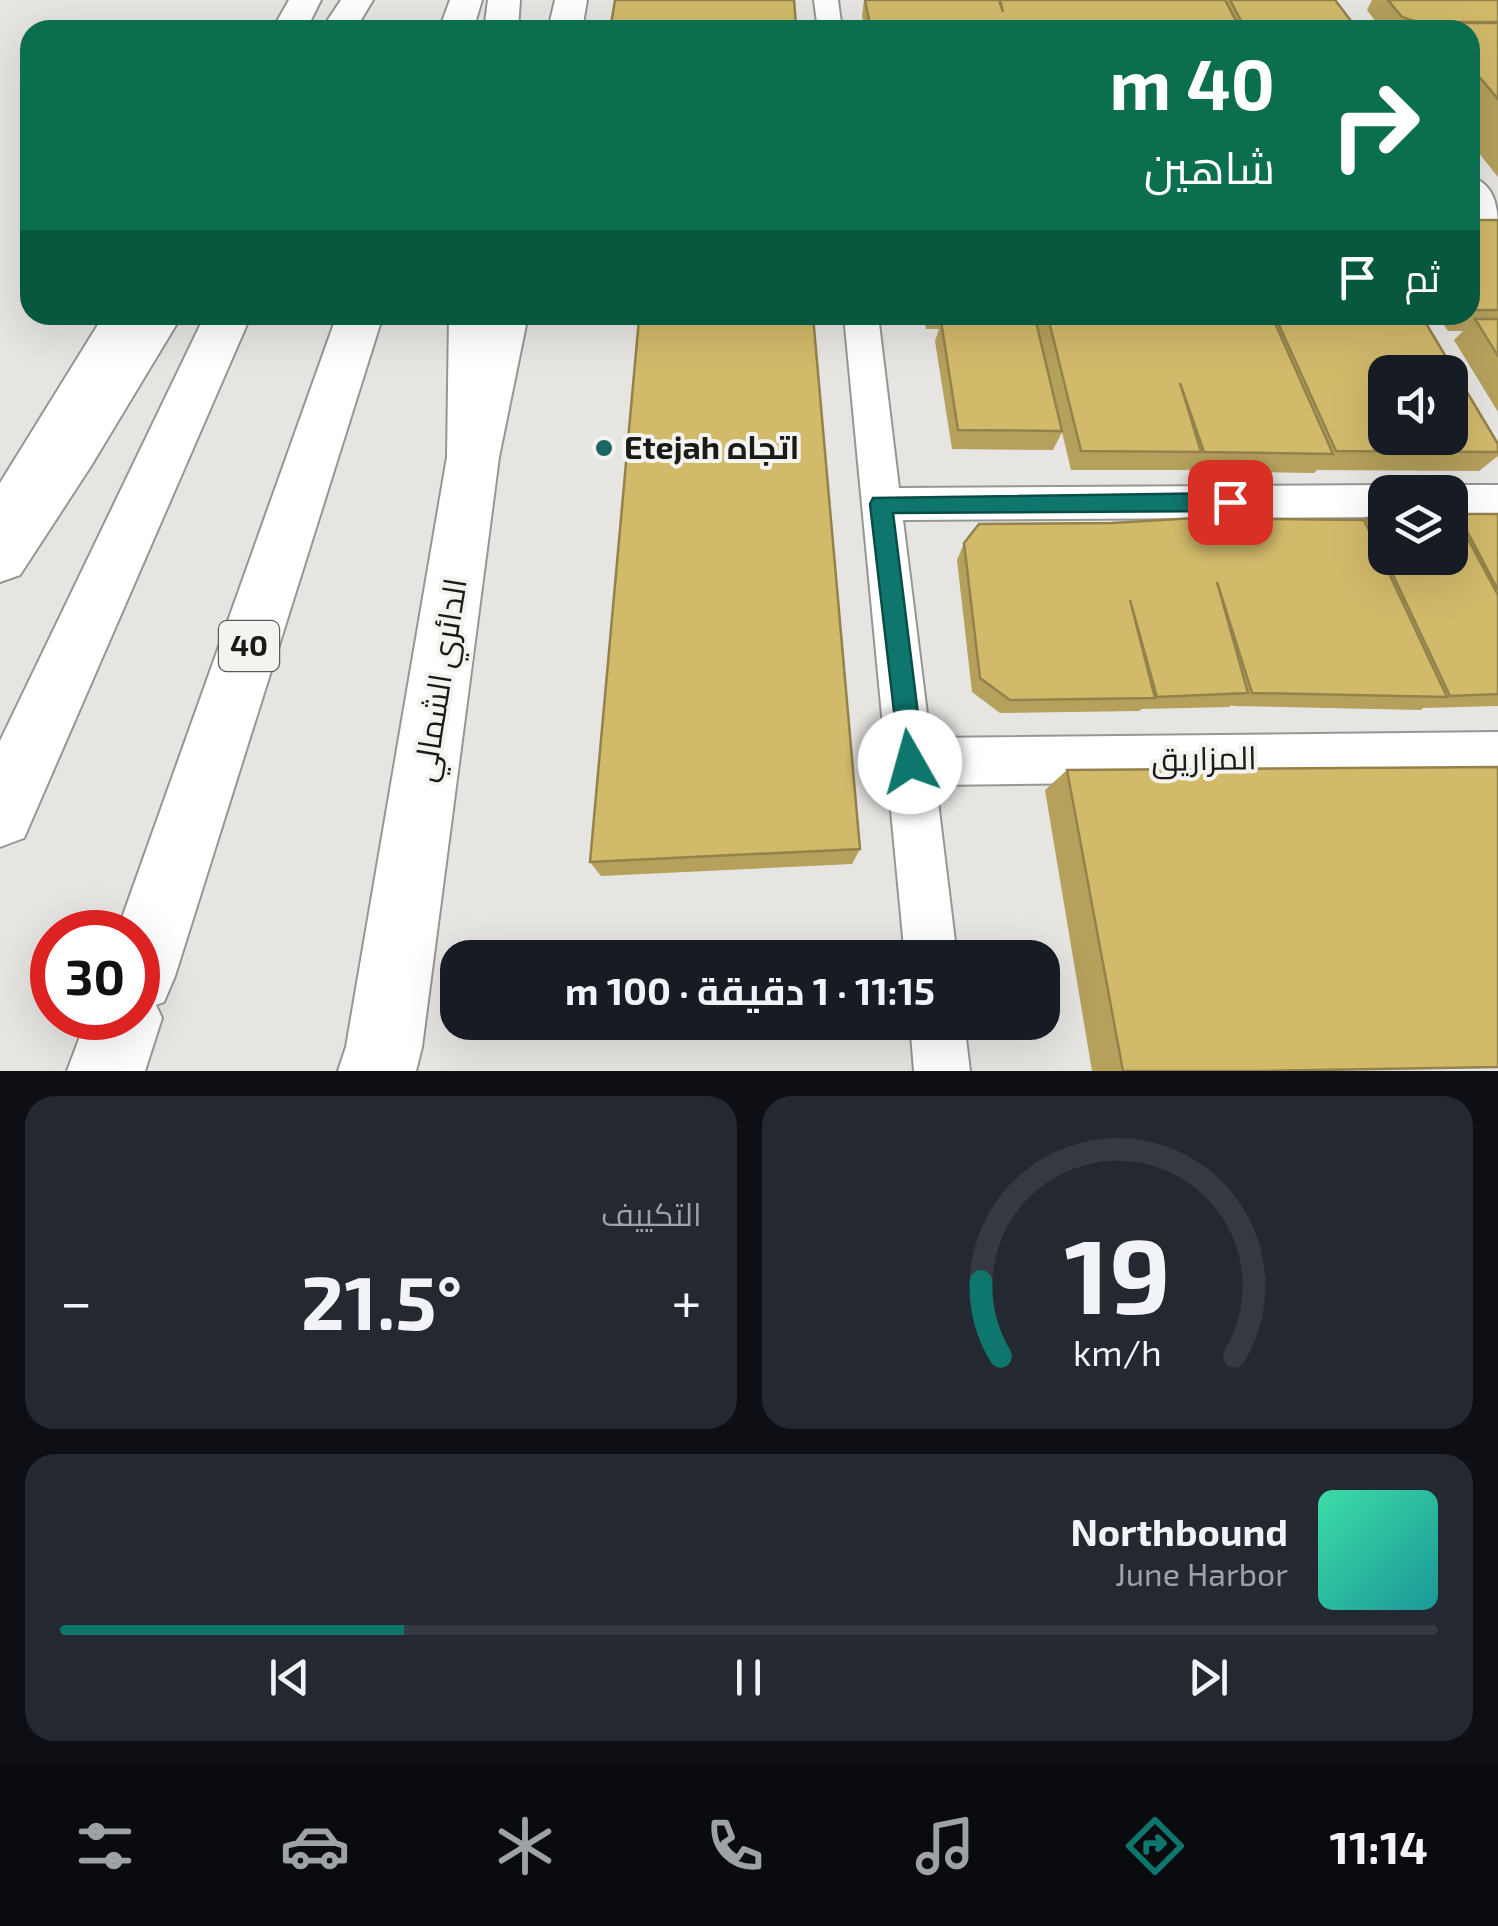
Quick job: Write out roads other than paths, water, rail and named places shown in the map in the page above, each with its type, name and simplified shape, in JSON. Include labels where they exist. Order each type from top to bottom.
[{"type":"main road","points":[[0,532],[121,325]]},
{"type":"main road","points":[[0,558],[153,325]]},
{"type":"main road","points":[[0,814],[223,325]]},
{"type":"main road","name":"40","points":[[160,910],[357,325]]},
{"type":"main road","points":[[472,325],[473,457]]},
{"type":"main road","name":"الدائري الشمالي","points":[[383,1063],[473,457],[503,325]]},
{"type":"main road","points":[[106,1071],[117,1040]]},
{"type":"street","points":[[862,325],[929,940]]},
{"type":"street","points":[[1468,501],[1498,500]]},
{"type":"street","points":[[881,504],[1368,501]]},
{"type":"street","name":"المزاريق","points":[[910,762],[1498,756]]},
{"type":"street","points":[[939,1040],[942,1071]]},
{"type":"place","name":"Etejah اتجاه","points":[[604,448]]}]
